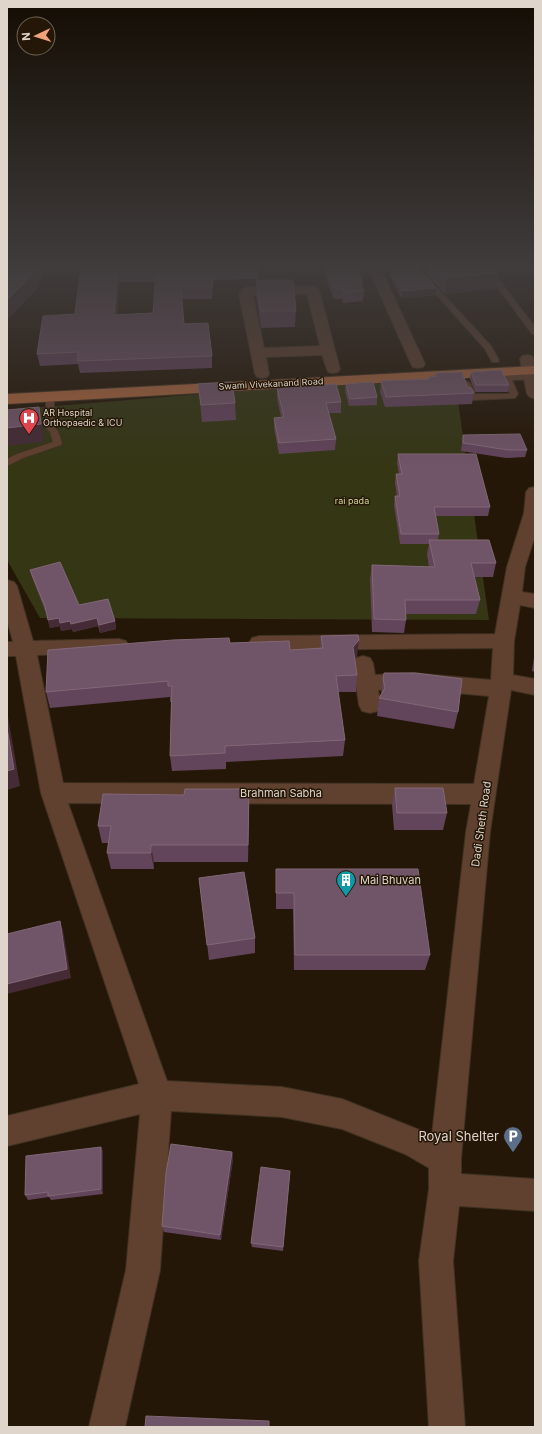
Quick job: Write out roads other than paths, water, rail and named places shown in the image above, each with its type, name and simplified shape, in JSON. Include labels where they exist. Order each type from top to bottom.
[{"type":"main road","name":"Swami Vivekanand Road","points":[[7,387],[495,360],[532,367]]},
{"type":"main road","name":"Swami Vivekanand Road","points":[[7,399],[469,374],[532,367]]},
{"type":"street","points":[[254,334],[262,374]]},
{"type":"street","points":[[323,334],[332,369]]},
{"type":"street","points":[[404,334],[418,364]]},
{"type":"street","points":[[258,353],[327,350]]},
{"type":"street","points":[[532,367],[535,394]]},
{"type":"street","name":"Dadi Sheth Road","points":[[447,1427],[436,1261],[445,1189],[445,1159],[478,832],[502,685],[504,641],[516,567],[533,513],[535,492]]},
{"type":"street","points":[[7,586],[16,649],[53,793],[157,1095],[143,1270],[107,1427]]},
{"type":"street","points":[[511,597],[535,601]]},
{"type":"street","points":[[239,644],[504,641]]},
{"type":"street","points":[[16,649],[136,646]]},
{"type":"street","points":[[370,705],[364,673],[412,681],[535,686]]},
{"type":"street","name":"Brahman Sabha","points":[[53,793],[485,794]]},
{"type":"street","points":[[7,1131],[157,1095],[282,1102],[342,1114],[415,1143],[445,1159]]},
{"type":"street","points":[[445,1189],[535,1195]]},
{"type":"lane","points":[[475,334],[488,348],[495,360]]},
{"type":"lane","points":[[507,378],[532,367]]},
{"type":"lane","points":[[502,373],[507,378],[514,394],[512,396],[474,397],[471,396],[463,375],[502,373]]},
{"type":"lane","points":[[7,463],[20,456],[58,443],[54,431],[50,428],[50,397]]},
{"type":"place","name":"AR Hospital Orthopaedic & ICU","points":[[29,435]]},
{"type":"place","name":"Mai Bhuvan","points":[[346,897]]},
{"type":"place","name":"Royal Shelter","points":[[513,1153]]},
{"type":"park label","name":"rai pada","points":[[352,501]]}]
